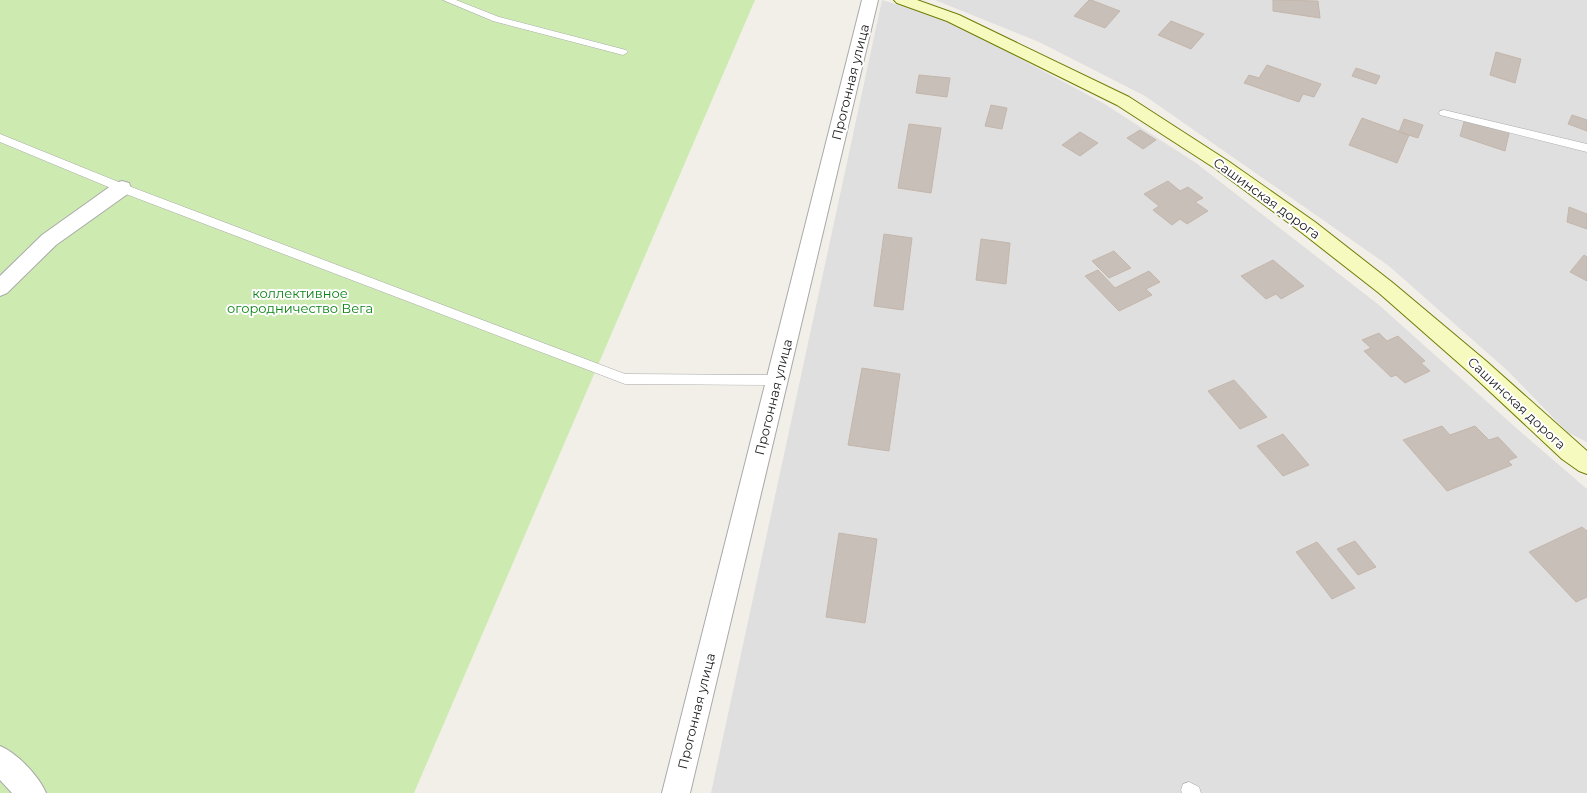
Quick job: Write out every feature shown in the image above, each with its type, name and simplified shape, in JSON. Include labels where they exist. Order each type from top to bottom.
[{"type":"street","name":"Прогонная улица","points":[[676,793],[870,0]]},
{"type":"street","name":"Сашинская дорога","points":[[902,0],[953,18],[1123,101],[1222,165],[1308,227],[1386,288],[1478,367],[1570,452],[1587,464]]},
{"type":"street","points":[[0,288],[49,240],[122,188]]},
{"type":"street","points":[[0,760],[32,793]]},
{"type":"lane","points":[[448,0],[496,19],[623,52]]},
{"type":"lane","points":[[1444,113],[1587,148]]},
{"type":"lane","points":[[0,138],[122,188],[625,379],[777,380]]},
{"type":"shaded area","points":[[882,0],[946,19],[1103,103],[1196,163],[1379,305],[1523,434],[1587,489],[1587,793],[711,793]]},
{"type":"shaded area","points":[[935,0],[1587,0],[1587,442],[1567,432],[1509,372],[1389,266],[1145,96],[1039,42]]},
{"type":"green space","name":"коллективное огородничество Вега","points":[[0,0],[755,0],[414,793],[0,793]]},
{"type":"building","points":[[1089,0],[1120,11],[1105,28],[1074,16]]},
{"type":"building","points":[[1273,0],[1318,1],[1320,18],[1273,11]]},
{"type":"building","points":[[1171,21],[1204,34],[1191,49],[1158,35]]},
{"type":"building","points":[[1496,52],[1521,59],[1515,83],[1490,75]]},
{"type":"building","points":[[1267,65],[1321,84],[1314,97],[1303,94],[1299,102],[1244,83],[1249,75],[1259,78]]},
{"type":"building","points":[[1356,68],[1380,76],[1376,84],[1352,76]]},
{"type":"building","points":[[919,75],[950,78],[947,97],[916,93]]},
{"type":"building","points":[[991,105],[1007,108],[1002,129],[985,126]]},
{"type":"building","points":[[1466,115],[1510,129],[1505,151],[1460,136]]},
{"type":"building","points":[[1572,115],[1587,120],[1587,131],[1568,124]]},
{"type":"building","points":[[1362,118],[1409,135],[1397,163],[1349,145]]},
{"type":"building","points":[[1404,119],[1423,125],[1418,138],[1399,132]]},
{"type":"building","points":[[909,124],[941,128],[931,193],[898,188]]},
{"type":"building","points":[[1140,130],[1156,140],[1143,149],[1127,138]]},
{"type":"building","points":[[1080,132],[1098,143],[1080,156],[1062,145]]},
{"type":"building","points":[[1168,181],[1180,191],[1188,187],[1203,198],[1195,202],[1208,211],[1187,224],[1180,219],[1172,225],[1153,210],[1159,206],[1144,194]]},
{"type":"building","points":[[1569,207],[1587,214],[1587,229],[1567,222]]},
{"type":"building","points":[[884,234],[912,238],[903,310],[874,306]]},
{"type":"building","points":[[981,239],[1010,243],[1006,284],[976,280]]},
{"type":"building","points":[[1114,251],[1131,268],[1109,278],[1092,261]]},
{"type":"building","points":[[1584,255],[1587,257],[1587,281],[1570,272]]},
{"type":"building","points":[[1273,260],[1304,286],[1281,299],[1276,294],[1266,299],[1241,276]]},
{"type":"building","points":[[1098,270],[1115,288],[1149,271],[1160,282],[1146,289],[1152,295],[1119,311],[1085,276]]},
{"type":"building","points":[[1379,333],[1387,341],[1398,336],[1425,361],[1421,363],[1430,371],[1405,383],[1396,375],[1391,377],[1364,351],[1371,348],[1362,340]]},
{"type":"building","points":[[862,368],[900,374],[889,451],[848,445]]},
{"type":"building","points":[[1234,380],[1267,417],[1240,429],[1208,391]]},
{"type":"building","points":[[1442,426],[1450,435],[1475,426],[1489,440],[1498,437],[1517,457],[1508,461],[1512,465],[1447,491],[1403,440]]},
{"type":"building","points":[[1283,434],[1309,465],[1283,476],[1257,446]]},
{"type":"building","points":[[1582,527],[1587,531],[1587,597],[1576,602],[1529,552]]},
{"type":"building","points":[[839,533],[877,539],[865,623],[826,617]]},
{"type":"building","points":[[1355,541],[1376,567],[1358,575],[1337,549]]},
{"type":"building","points":[[1317,542],[1355,588],[1332,599],[1296,552]]}]
